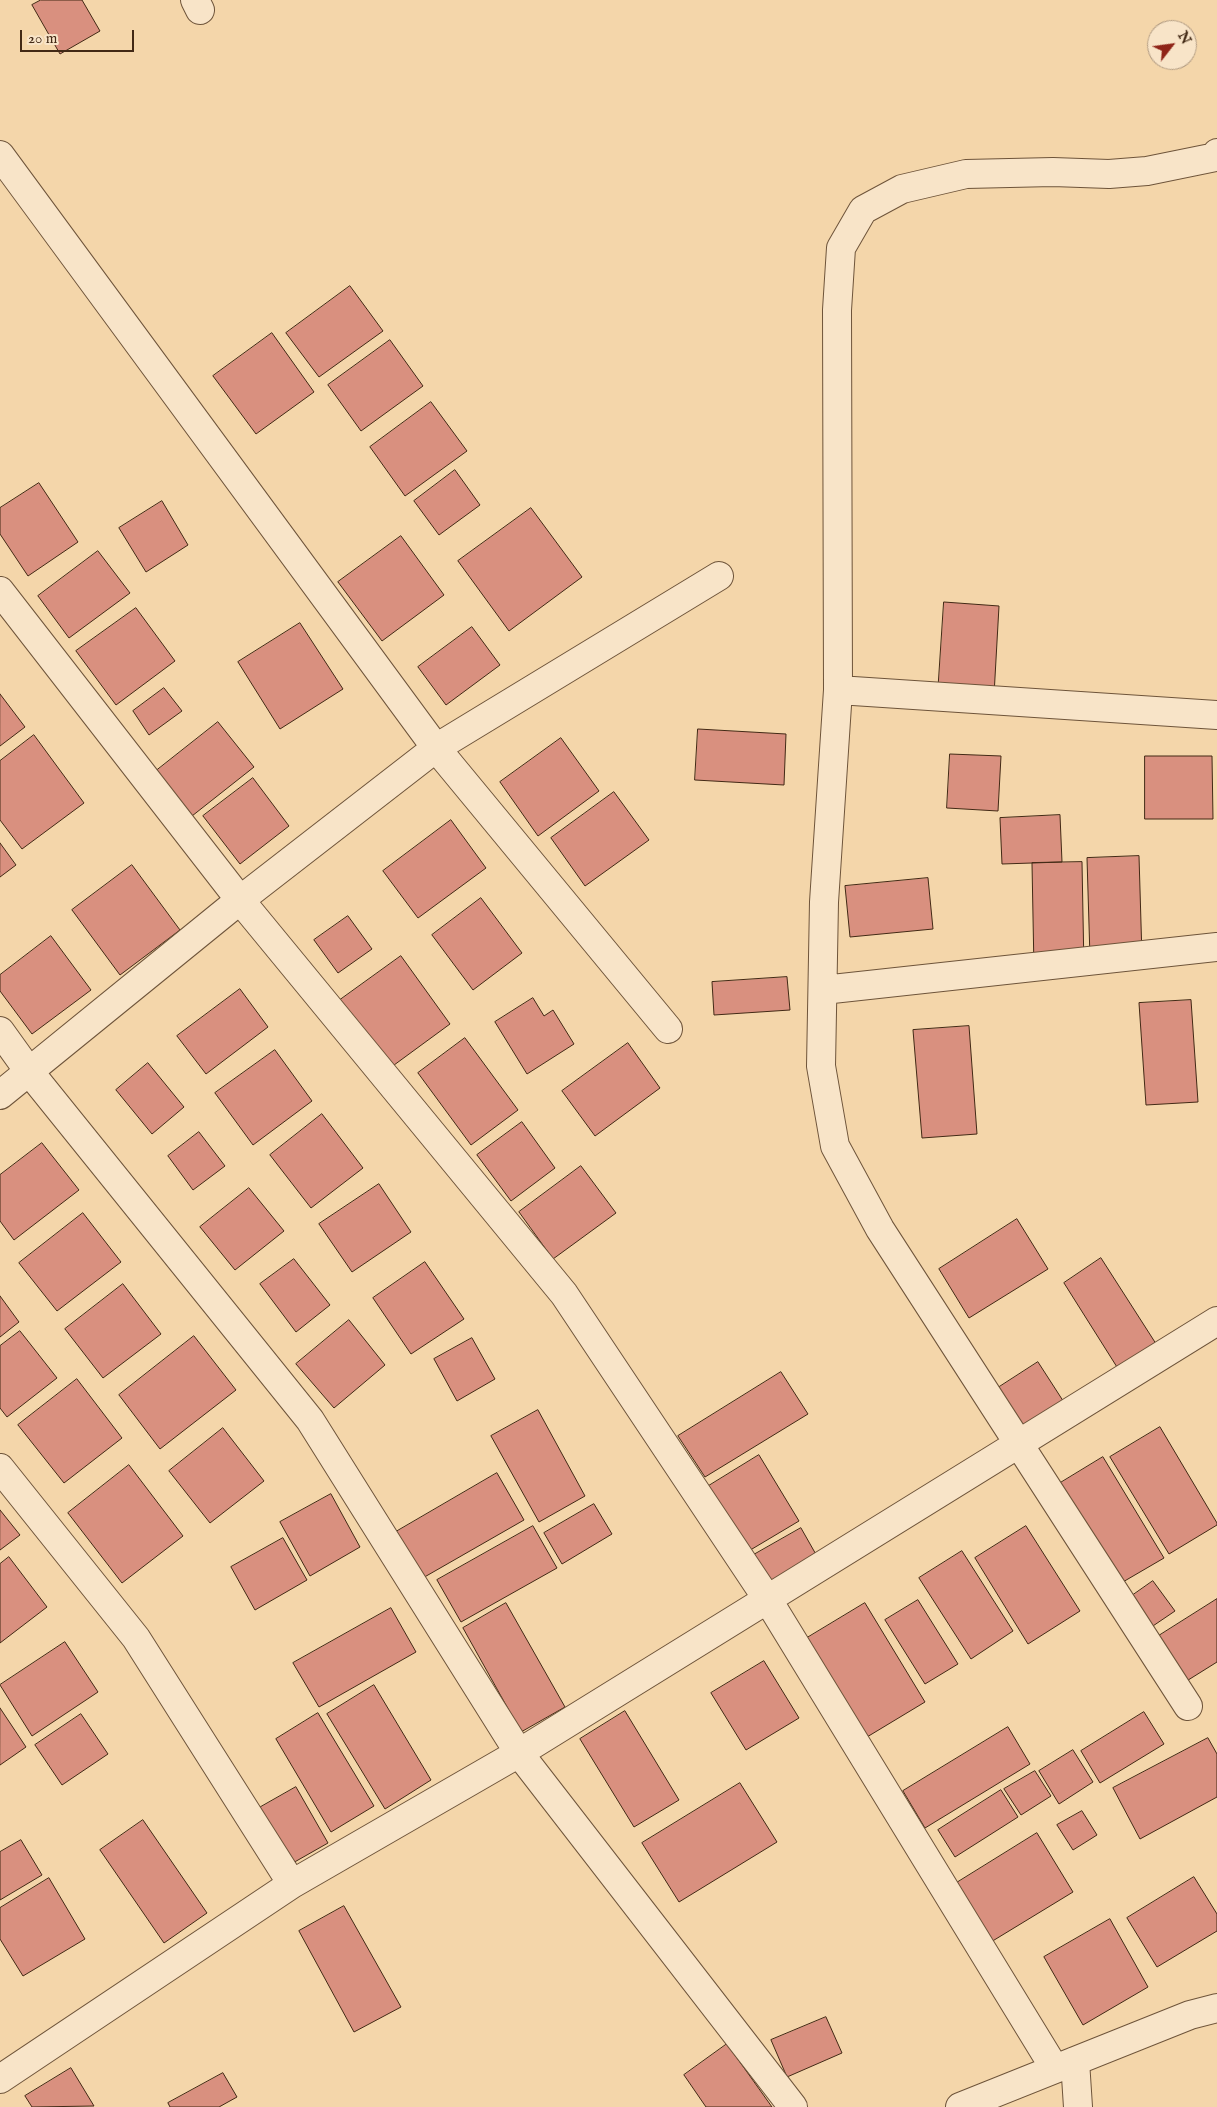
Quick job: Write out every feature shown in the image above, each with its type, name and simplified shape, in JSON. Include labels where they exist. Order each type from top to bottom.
[{"type":"street","points":[[0,156],[436,748],[668,1029]]},
{"type":"street","points":[[1188,1706],[880,1229],[835,1146],[821,1066],[824,902],[838,690],[837,310],[841,248],[863,210],[902,189],[966,174],[1054,172],[1109,174],[1147,171],[1217,156]]},
{"type":"street","points":[[0,1095],[28,1070],[240,900],[436,748],[719,576]]},
{"type":"street","points":[[0,591],[240,900],[564,1294],[768,1600],[1065,2065],[1078,2107]]},
{"type":"street","points":[[838,690],[1217,715]]},
{"type":"street","points":[[823,990],[1217,947]]},
{"type":"street","points":[[0,1031],[28,1070],[310,1420],[519,1753],[793,2107]]},
{"type":"street","points":[[0,2080],[292,1884],[519,1753],[1217,1321]]},
{"type":"street","points":[[0,1468],[136,1638],[292,1884]]},
{"type":"street","points":[[960,2107],[1190,2015],[1217,2008]]},
{"type":"building","points":[[41,0],[82,0],[100,31],[60,54],[32,5]]},
{"type":"building","points":[[350,286],[383,331],[319,377],[286,333]]},
{"type":"building","points":[[272,333],[314,392],[256,434],[213,376]]},
{"type":"building","points":[[390,340],[423,386],[361,431],[328,385]]},
{"type":"building","points":[[431,402],[467,451],[405,496],[370,447]]},
{"type":"building","points":[[455,470],[480,505],[439,535],[414,501]]},
{"type":"building","points":[[39,483],[78,542],[28,576],[0,534],[0,508]]},
{"type":"building","points":[[162,501],[188,545],[146,572],[119,528]]},
{"type":"building","points":[[531,508],[582,577],[509,631],[458,561]]},
{"type":"building","points":[[401,536],[444,595],[382,641],[338,582]]},
{"type":"building","points":[[98,551],[130,593],[69,638],[38,596]]},
{"type":"building","points":[[944,602],[999,606],[993,713],[937,709]]},
{"type":"building","points":[[136,608],[175,661],[116,705],[76,651]]},
{"type":"building","points":[[300,623],[343,689],[280,729],[238,662]]},
{"type":"building","points":[[472,627],[500,665],[446,705],[418,667]]},
{"type":"building","points":[[164,688],[182,711],[149,735],[133,711]]},
{"type":"building","points":[[0,694],[25,727],[0,746]]},
{"type":"building","points":[[218,722],[254,767],[192,816],[156,771]]},
{"type":"building","points":[[698,729],[786,734],[784,785],[695,780]]},
{"type":"building","points":[[34,735],[84,803],[22,849],[0,820],[0,761]]},
{"type":"building","points":[[561,738],[599,791],[538,836],[500,782]]},
{"type":"building","points":[[950,754],[1001,756],[998,811],[947,808]]},
{"type":"building","points":[[1145,756],[1212,756],[1213,819],[1145,819]]},
{"type":"building","points":[[253,778],[289,826],[240,864],[203,816]]},
{"type":"building","points":[[614,792],[649,840],[585,886],[551,838]]},
{"type":"building","points":[[1060,815],[1062,862],[1002,864],[1000,818]]},
{"type":"building","points":[[451,820],[486,868],[418,918],[383,871]]},
{"type":"building","points":[[0,843],[16,865],[0,877]]},
{"type":"building","points":[[1139,856],[1142,957],[1090,958],[1087,858]]},
{"type":"building","points":[[1082,862],[1084,969],[1034,970],[1032,863]]},
{"type":"building","points":[[132,865],[180,930],[120,975],[72,910]]},
{"type":"building","points":[[928,878],[933,929],[850,937],[845,886]]},
{"type":"building","points":[[481,898],[522,953],[473,990],[432,935]]},
{"type":"building","points":[[348,916],[372,949],[338,973],[314,940]]},
{"type":"building","points":[[51,936],[91,990],[32,1034],[0,991],[0,975]]},
{"type":"building","points":[[401,956],[450,1024],[390,1068],[340,1000]]},
{"type":"building","points":[[787,977],[790,1010],[714,1015],[712,982]]},
{"type":"building","points":[[240,989],[268,1027],[206,1074],[177,1036]]},
{"type":"building","points":[[533,998],[544,1016],[553,1010],[574,1044],[527,1074],[495,1022]]},
{"type":"building","points":[[1191,1000],[1198,1102],[1146,1105],[1139,1003]]},
{"type":"building","points":[[969,1026],[977,1134],[922,1138],[913,1030]]},
{"type":"building","points":[[465,1038],[518,1110],[471,1145],[418,1073]]},
{"type":"building","points":[[628,1043],[660,1088],[595,1136],[562,1091]]},
{"type":"building","points":[[275,1050],[312,1101],[253,1145],[215,1093]]},
{"type":"building","points":[[148,1063],[184,1107],[152,1134],[116,1090]]},
{"type":"building","points":[[322,1114],[363,1168],[311,1208],[270,1155]]},
{"type":"building","points":[[522,1122],[555,1168],[511,1201],[477,1155]]},
{"type":"building","points":[[199,1132],[225,1166],[193,1190],[168,1156]]},
{"type":"building","points":[[42,1143],[79,1190],[14,1240],[0,1221],[0,1175]]},
{"type":"building","points":[[581,1166],[616,1213],[553,1259],[519,1212]]},
{"type":"building","points":[[379,1184],[411,1232],[352,1272],[319,1224]]},
{"type":"building","points":[[249,1188],[284,1231],[235,1270],[200,1227]]},
{"type":"building","points":[[83,1213],[121,1262],[57,1311],[19,1263]]},
{"type":"building","points":[[1017,1219],[1048,1269],[969,1318],[939,1269]]},
{"type":"building","points":[[1101,1258],[1160,1350],[1122,1375],[1064,1283]]},
{"type":"building","points":[[294,1259],[330,1305],[296,1332],[260,1284]]},
{"type":"building","points":[[425,1262],[464,1319],[411,1354],[373,1298]]},
{"type":"building","points":[[123,1284],[161,1334],[103,1378],[65,1329]]},
{"type":"building","points":[[0,1296],[19,1322],[0,1337]]},
{"type":"building","points":[[349,1320],[385,1365],[334,1408],[296,1364]]},
{"type":"building","points":[[20,1331],[57,1378],[7,1417],[0,1408],[0,1346]]},
{"type":"building","points":[[194,1336],[236,1390],[160,1449],[119,1395]]},
{"type":"building","points":[[472,1338],[495,1379],[457,1401],[434,1359]]},
{"type":"building","points":[[1038,1362],[1069,1410],[1022,1441],[990,1393]]},
{"type":"building","points":[[781,1372],[808,1414],[705,1477],[678,1436]]},
{"type":"building","points":[[77,1379],[122,1438],[64,1483],[18,1425]]},
{"type":"building","points":[[538,1410],[585,1496],[539,1522],[491,1436]]},
{"type":"building","points":[[1160,1427],[1217,1523],[1217,1525],[1169,1554],[1110,1457]]},
{"type":"building","points":[[223,1428],[264,1481],[210,1523],[169,1471]]},
{"type":"building","points":[[759,1455],[799,1521],[747,1552],[707,1487]]},
{"type":"building","points":[[1103,1457],[1164,1558],[1116,1586],[1057,1485]]},
{"type":"building","points":[[129,1465],[183,1536],[122,1583],[68,1513]]},
{"type":"building","points":[[497,1473],[524,1520],[421,1579],[394,1533]]},
{"type":"building","points":[[331,1494],[360,1547],[310,1576],[280,1522]]},
{"type":"building","points":[[594,1504],[612,1534],[562,1564],[544,1533]]},
{"type":"building","points":[[0,1510],[20,1535],[0,1550]]},
{"type":"building","points":[[533,1526],[557,1568],[461,1622],[437,1580]]},
{"type":"building","points":[[1026,1526],[1080,1611],[1028,1644],[975,1558]]},
{"type":"building","points":[[801,1528],[822,1565],[771,1595],[750,1557]]},
{"type":"building","points":[[283,1538],[307,1580],[255,1610],[231,1567]]},
{"type":"building","points":[[962,1551],[1013,1631],[971,1659],[919,1578]]},
{"type":"building","points":[[9,1557],[47,1607],[0,1643],[0,1564]]},
{"type":"building","points":[[1153,1581],[1175,1611],[1147,1630],[1126,1600]]},
{"type":"building","points":[[1217,1599],[1217,1662],[1185,1682],[1157,1637]]},
{"type":"building","points":[[918,1600],[958,1664],[925,1684],[885,1620]]},
{"type":"building","points":[[506,1603],[565,1707],[521,1732],[463,1628]]},
{"type":"building","points":[[865,1603],[925,1702],[862,1740],[802,1641]]},
{"type":"building","points":[[391,1608],[416,1652],[319,1707],[293,1663]]},
{"type":"building","points":[[65,1642],[98,1692],[32,1736],[0,1685]]},
{"type":"building","points":[[764,1661],[799,1718],[746,1750],[711,1693]]},
{"type":"building","points":[[374,1685],[431,1780],[385,1809],[327,1714]]},
{"type":"building","points":[[0,1708],[26,1747],[0,1765]]},
{"type":"building","points":[[625,1711],[679,1800],[634,1827],[580,1739]]},
{"type":"building","points":[[1144,1712],[1164,1744],[1100,1783],[1081,1751]]},
{"type":"building","points":[[318,1713],[374,1806],[331,1832],[276,1739]]},
{"type":"building","points":[[81,1714],[108,1754],[62,1785],[35,1745]]},
{"type":"building","points":[[1008,1727],[1030,1764],[925,1828],[903,1791]]},
{"type":"building","points":[[1208,1738],[1217,1754],[1217,1797],[1140,1839],[1113,1788]]},
{"type":"building","points":[[1073,1750],[1093,1782],[1059,1804],[1039,1771]]},
{"type":"building","points":[[1035,1771],[1051,1796],[1021,1815],[1004,1789]]},
{"type":"building","points":[[740,1783],[777,1842],[679,1902],[642,1843]]},
{"type":"building","points":[[296,1787],[328,1843],[284,1868],[252,1812]]},
{"type":"building","points":[[1001,1790],[1018,1817],[955,1857],[938,1830]]},
{"type":"building","points":[[1082,1811],[1097,1835],[1073,1850],[1057,1825]]},
{"type":"building","points":[[143,1820],[207,1913],[164,1943],[100,1850]]},
{"type":"building","points":[[1037,1833],[1073,1892],[986,1945],[950,1887]]},
{"type":"building","points":[[21,1840],[42,1875],[0,1900],[0,1852]]},
{"type":"building","points":[[1194,1877],[1217,1914],[1217,1931],[1157,1967],[1127,1918]]},
{"type":"building","points":[[49,1878],[85,1939],[23,1976],[0,1939],[0,1908]]},
{"type":"building","points":[[344,1906],[401,2007],[354,2032],[299,1931]]},
{"type":"building","points":[[1110,1919],[1148,1987],[1083,2025],[1044,1957]]},
{"type":"building","points":[[826,2017],[842,2053],[787,2077],[771,2040]]},
{"type":"building","points":[[727,2044],[772,2107],[706,2107],[684,2075]]},
{"type":"building","points":[[71,2068],[94,2106],[32,2107],[25,2096]]},
{"type":"building","points":[[223,2073],[237,2097],[219,2107],[170,2107],[168,2103]]}]
